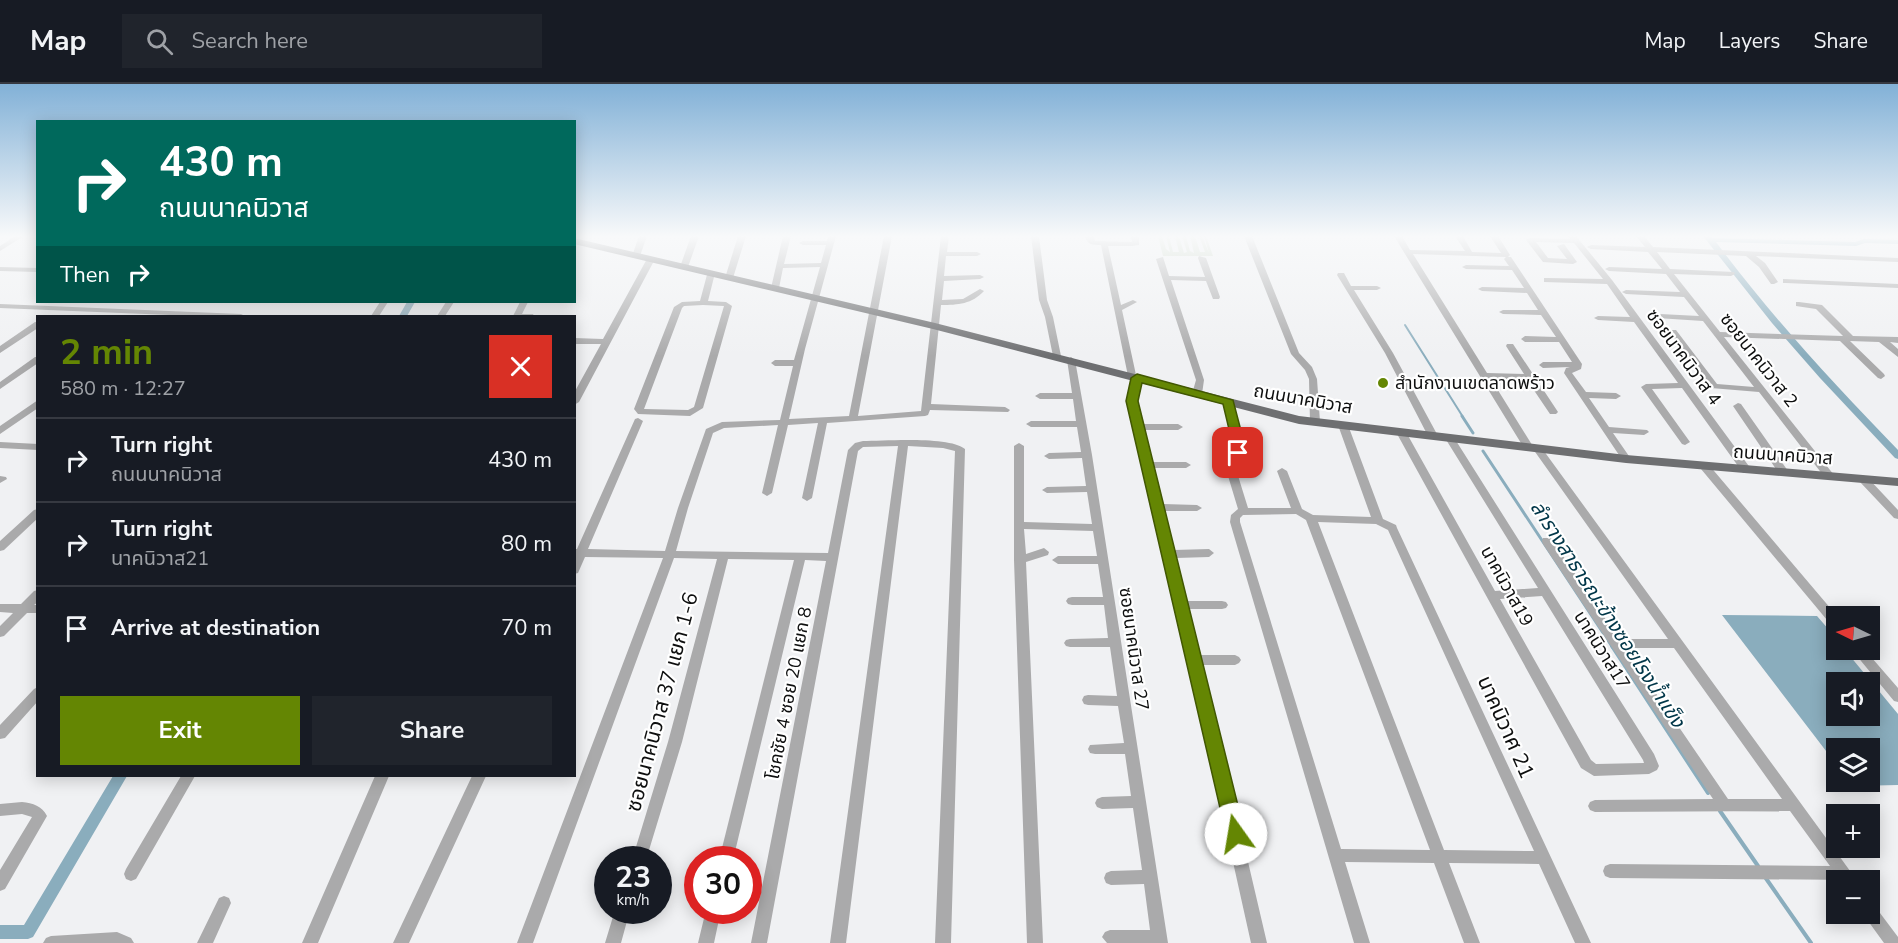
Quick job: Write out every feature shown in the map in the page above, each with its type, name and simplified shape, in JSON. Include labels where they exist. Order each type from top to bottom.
[{"type":"main road","name":"ถนนนาคนิวาส","points":[[722,276],[1057,356],[1288,418],[1626,459],[1898,482]]},
{"type":"street","points":[[576,398],[642,276]]},
{"type":"street","points":[[703,303],[710,276]]},
{"type":"street","points":[[775,288],[778,276]]},
{"type":"street","points":[[767,493],[797,363],[821,276]]},
{"type":"street","points":[[852,419],[881,276]]},
{"type":"street","points":[[1040,276],[1043,300],[1057,356]]},
{"type":"street","points":[[1111,276],[1134,377],[1132,395],[1138,427],[1195,660],[1259,943]]},
{"type":"street","points":[[1208,276],[1216,297]]},
{"type":"street","points":[[1264,276],[1295,354],[1309,369],[1313,379],[1315,422]]},
{"type":"street","points":[[1342,276],[1389,353],[1433,436]]},
{"type":"street","points":[[1422,276],[1534,449],[1840,870]]},
{"type":"street","points":[[1519,276],[1578,364]]},
{"type":"street","name":"ซอยนาคนิวาส 4","points":[[1604,276],[1747,471]]},
{"type":"street","name":"ซอยนาคนิวาส 2","points":[[1672,276],[1830,477]]},
{"type":"street","points":[[1770,276],[1774,282]]},
{"type":"street","points":[[525,943],[670,554],[709,430],[722,425],[921,414],[926,409],[940,279],[981,277]]},
{"type":"street","points":[[1197,394],[1200,380],[1166,278],[1209,279]]},
{"type":"street","points":[[1547,280],[1609,282]]},
{"type":"street","points":[[1786,281],[1898,286]]},
{"type":"street","points":[[1349,288],[1377,288]]},
{"type":"street","points":[[1482,289],[1529,291]]},
{"type":"street","points":[[938,303],[966,301],[972,299],[980,291]]},
{"type":"street","points":[[1626,292],[1687,295]]},
{"type":"street","points":[[1118,309],[1133,302]]},
{"type":"street","points":[[703,303],[728,306],[698,408],[690,413],[641,412],[639,409],[678,306],[703,303]]},
{"type":"street","points":[[1799,304],[1819,307],[1881,376]]},
{"type":"street","points":[[0,312],[4,306],[198,315]]},
{"type":"street","points":[[50,315],[59,309]]},
{"type":"street","points":[[97,315],[104,310]]},
{"type":"street","points":[[1503,312],[1544,313]]},
{"type":"street","points":[[1660,316],[1706,319]]},
{"type":"street","points":[[1598,318],[1637,320]]},
{"type":"street","points":[[0,350],[36,325]]},
{"type":"street","points":[[1673,332],[1714,386],[1762,390]]},
{"type":"street","points":[[1718,334],[1785,339],[1808,337],[1898,340]]},
{"type":"street","points":[[1525,339],[1562,340]]},
{"type":"street","points":[[576,340],[606,342]]},
{"type":"street","points":[[1882,340],[1898,354]]},
{"type":"street","points":[[1510,346],[1553,412]]},
{"type":"street","points":[[0,386],[36,360]]},
{"type":"street","name":"ซอยนาคนิวาส 27","points":[[1071,360],[1160,941]]},
{"type":"street","points":[[774,363],[797,363]]},
{"type":"street","points":[[1543,365],[1578,364]]},
{"type":"street","points":[[1578,364],[1578,367],[1569,370],[1568,373],[1626,459]]},
{"type":"street","points":[[1485,376],[1531,377]]},
{"type":"street","points":[[1684,385],[1646,387],[1685,442]]},
{"type":"street","points":[[1582,395],[1616,396]]},
{"type":"street","points":[[1040,396],[1077,396]]},
{"type":"street","points":[[1228,402],[1239,450],[1230,466],[1244,511]]},
{"type":"street","points":[[0,431],[36,404]]},
{"type":"street","points":[[1738,406],[1784,474]]},
{"type":"street","points":[[926,409],[1005,410]]},
{"type":"street","points":[[638,421],[578,553],[833,557]]},
{"type":"street","points":[[807,498],[823,421]]},
{"type":"street","points":[[1031,424],[1082,424]]},
{"type":"street","points":[[1343,425],[1378,521],[1311,518],[1298,511],[1244,511],[1237,514],[1234,522],[1362,943]]},
{"type":"street","points":[[1138,427],[1178,427]]},
{"type":"street","points":[[1606,430],[1644,432]]},
{"type":"street","name":"นาคนิวาส19","points":[[1401,432],[1581,758]]},
{"type":"street","name":"นาคนิวาส17","points":[[1450,438],[1652,766],[1594,770],[1581,758]]},
{"type":"street","name":"โชคชัย 4 ซอย 20 แยก 8","points":[[759,943],[853,450],[863,444],[903,444]]},
{"type":"street","points":[[838,943],[903,444],[950,445],[960,449],[943,943]]},
{"type":"street","points":[[0,445],[36,446]]},
{"type":"street","points":[[1019,446],[1020,560],[1035,943]]},
{"type":"street","points":[[1049,456],[1087,455]]},
{"type":"street","points":[[1148,465],[1185,465]]},
{"type":"street","points":[[1706,467],[1826,611]]},
{"type":"street","points":[[1282,471],[1298,511]]},
{"type":"street","points":[[1864,480],[1898,516]]},
{"type":"street","points":[[1047,490],[1092,489]]},
{"type":"street","points":[[1158,507],[1197,508]]},
{"type":"street","points":[[0,547],[36,514]]},
{"type":"street","points":[[1311,518],[1472,943]]},
{"type":"street","name":"นาคนิวาศ 21","points":[[1378,521],[1392,528],[1583,943]]},
{"type":"street","points":[[1019,525],[1098,528]]},
{"type":"street","points":[[1547,541],[1724,805]]},
{"type":"street","points":[[1020,560],[1044,552]]},
{"type":"street","points":[[1170,554],[1209,553]]},
{"type":"street","name":"ซอยนาคนิวาส 37 แยก 1-6","points":[[643,846],[673,750],[724,555]]},
{"type":"street","points":[[729,846],[801,556]]},
{"type":"street","points":[[1058,560],[1103,560]]},
{"type":"street","points":[[1491,595],[1544,592]]},
{"type":"street","points":[[0,633],[36,596]]},
{"type":"street","points":[[1072,601],[1109,601]]},
{"type":"street","points":[[1182,605],[1222,605]]},
{"type":"street","points":[[0,608],[36,609]]},
{"type":"street","points":[[1070,643],[1115,642]]},
{"type":"street","points":[[1618,644],[1677,643]]},
{"type":"street","points":[[1195,660],[1235,660]]},
{"type":"street","points":[[1867,660],[1898,697]]},
{"type":"street","points":[[1088,700],[1124,701]]},
{"type":"street","points":[[0,734],[32,705]]},
{"type":"street","points":[[1095,749],[1131,748]]},
{"type":"street","points":[[131,874],[187,777]]},
{"type":"street","points":[[310,943],[382,777]]},
{"type":"street","points":[[401,943],[479,777]]},
{"type":"street","points":[[1102,803],[1139,802]]},
{"type":"street","points":[[1595,806],[1793,805]]},
{"type":"street","points":[[0,810],[32,809],[38,811],[40,816],[0,884]]},
{"type":"street","points":[[1336,855],[1544,858]]},
{"type":"street","points":[[1610,872],[1762,872],[1826,876]]},
{"type":"street","points":[[1111,878],[1150,878]]},
{"type":"street","points":[[205,943],[224,903]]},
{"type":"street","points":[[612,943],[618,924]]},
{"type":"street","points":[[706,943],[711,924]]},
{"type":"street","points":[[1879,924],[1893,943]]},
{"type":"street","points":[[1110,937],[1160,941]]},
{"type":"street","points":[[51,943],[117,939],[126,943]]},
{"type":"water","points":[[1722,615],[1817,616],[1826,626],[1826,660],[1853,660],[1863,672],[1826,672],[1826,726],[1880,726],[1880,692],[1898,714],[1898,785],[1880,785],[1880,738],[1826,738],[1826,751]]},
{"type":"waterway","points":[[1738,276],[1799,349],[1898,456]]},
{"type":"waterway","points":[[404,315],[410,303]]},
{"type":"waterway","name":"ลำรางสาธารณะข้างซอยโรงน้ำแข็ง","points":[[1405,325],[1463,417]]},
{"type":"waterway","name":"ลำรางสาธารณะข้างซอยโรงน้ำแข็ง","points":[[1462,416],[1473,433]]},
{"type":"waterway","name":"ลำรางสาธารณะข้างซอยโรงน้ำแข็ง","points":[[1483,451],[1613,648]]},
{"type":"waterway","name":"ลำรางสาธารณะข้างซอยโรงน้ำแข็ง","points":[[1612,646],[1708,793]]},
{"type":"waterway","points":[[0,932],[28,932],[119,777]]},
{"type":"waterway","name":"ลำรางสาธารณะข้างซอยโรงน้ำแข็ง","points":[[1720,811],[1758,866]]},
{"type":"waterway","name":"ลำรางสาธารณะข้างซอยโรงน้ำแข็ง","points":[[1765,877],[1811,943]]},
{"type":"place","name":"สำนักงานเขตลาดพร้าว","points":[[1383,383]]},
{"type":"route","points":[[1236,834],[1132,401],[1137,378],[1228,402],[1239,446],[1238,453]]}]
